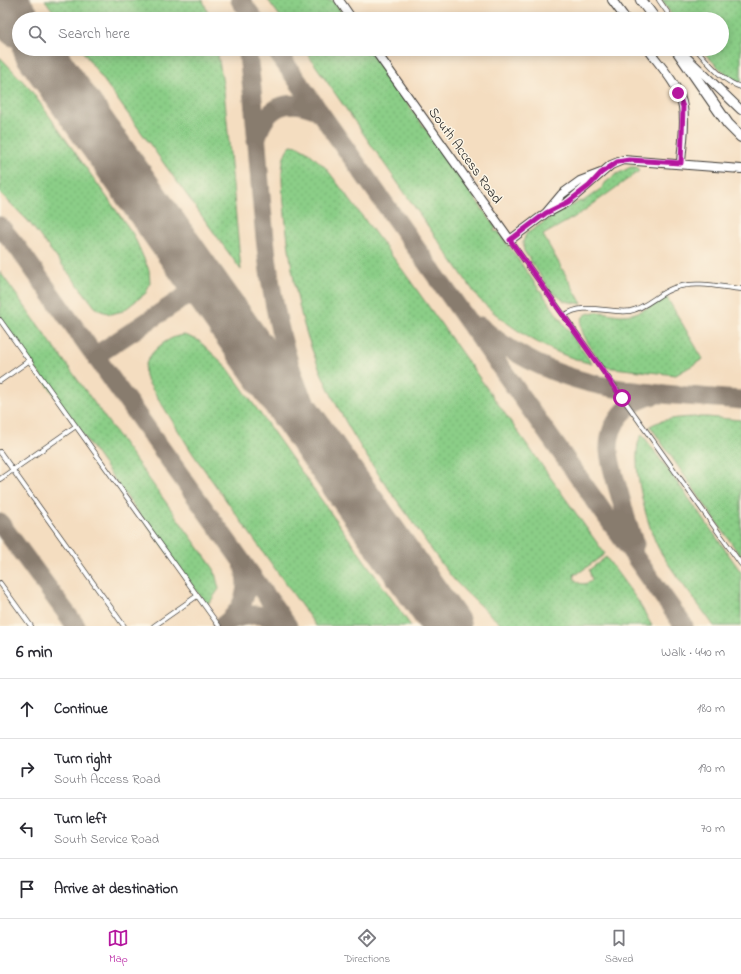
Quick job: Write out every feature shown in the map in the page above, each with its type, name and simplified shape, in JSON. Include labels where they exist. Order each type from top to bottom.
[{"type":"street","points":[[339,0],[347,12]]},
{"type":"street","points":[[612,0],[621,12]]},
{"type":"street","points":[[642,0],[650,12]]},
{"type":"street","name":"South Access Road","points":[[379,56],[510,240]]},
{"type":"street","points":[[653,56],[674,86],[681,100],[684,115],[681,163]]},
{"type":"street","points":[[682,56],[728,124],[741,137]]},
{"type":"street","points":[[684,56],[741,110]]},
{"type":"street","points":[[510,240],[546,213],[568,202],[589,186],[611,165],[623,160],[681,163],[741,169]]},
{"type":"lane","points":[[659,0],[667,12]]},
{"type":"lane","points":[[703,56],[721,74],[741,87]]},
{"type":"lane","points":[[510,240],[741,564]]},
{"type":"lane","points":[[564,316],[570,311],[590,308],[620,311],[636,310],[676,287],[688,285],[741,289]]},
{"type":"lane","points":[[0,320],[219,626]]},
{"type":"lane","points":[[0,382],[30,360]]},
{"type":"lane","points":[[0,480],[76,426]]},
{"type":"lane","points":[[0,452],[124,626]]},
{"type":"lane","points":[[0,583],[31,626]]},
{"type":"lane","points":[[154,626],[197,596]]},
{"type":"green space","points":[[45,0],[203,0],[207,12],[54,12]]},
{"type":"green space","points":[[268,0],[333,0],[342,12],[277,12]]},
{"type":"green space","points":[[661,0],[741,0],[741,83],[729,78],[707,56],[729,56],[729,12],[670,12]]},
{"type":"green space","points":[[86,56],[218,56],[224,90],[241,270]]},
{"type":"green space","points":[[309,56],[374,56],[496,228],[494,230],[495,232],[498,231],[592,364],[561,354],[531,339],[504,321],[479,299]]},
{"type":"green space","points":[[0,57],[30,89],[133,234],[149,270],[150,283],[146,293],[123,311],[111,314],[101,311],[95,307],[28,221],[0,193]]},
{"type":"green space","points":[[291,145],[298,146],[307,151],[326,168],[404,272],[605,554],[577,574],[575,573],[574,578],[576,581],[583,584],[590,582],[592,580],[589,570],[606,557],[638,601],[652,626],[503,626],[455,581],[443,566],[362,449],[335,401],[312,351],[297,298],[285,215],[282,168],[286,151]]},
{"type":"green space","points":[[631,167],[637,167],[639,171],[578,215],[543,235],[582,304],[564,301],[551,291],[524,251],[523,242],[526,234],[570,205],[572,206],[580,201],[582,202],[602,188],[605,183],[615,175]]},
{"type":"green space","points":[[0,272],[214,569],[219,589],[210,602],[206,604],[136,510],[0,318]]},
{"type":"green space","points":[[666,296],[703,359],[676,375],[605,367],[584,336],[581,323],[583,317],[587,314],[595,312],[620,315],[633,314]]},
{"type":"green space","points":[[184,335],[198,340],[227,367],[411,626],[316,626],[193,454],[146,379],[146,364],[155,350],[169,339]]},
{"type":"green space","points":[[707,417],[741,420],[741,557],[650,426],[670,419]]},
{"type":"green space","points":[[642,434],[679,485],[677,487],[680,486],[741,572],[741,626],[714,626],[679,580],[660,551],[655,541],[645,510],[638,475],[638,444]]},
{"type":"taxiway","points":[[240,0],[249,12]]},
{"type":"taxiway","points":[[0,10],[12,19]]},
{"type":"taxiway","points":[[248,56],[268,263],[284,347],[298,388],[316,429],[351,488],[389,544]]},
{"type":"taxiway","points":[[280,56],[684,626]]},
{"type":"taxiway","points":[[256,141],[265,119],[271,112],[279,107],[297,104],[319,111]]},
{"type":"taxiway","points":[[0,226],[18,248],[288,626]]},
{"type":"taxiway","points":[[95,356],[204,284]]},
{"type":"taxiway","points":[[480,326],[510,349],[540,366],[571,378],[603,386],[636,391],[741,400]]},
{"type":"taxiway","points":[[635,544],[628,525],[612,466],[609,450],[610,440],[612,430],[622,414],[637,402],[655,395]]},
{"type":"taxiway","points":[[0,523],[76,626]]},
{"type":"taxiway","points":[[222,626],[235,614],[243,600],[246,583],[243,565]]},
{"type":"taxiway","points":[[428,599],[452,626]]},
{"type":"taxiway","points":[[231,620],[238,617],[260,615],[273,618],[287,626]]},
{"type":"runway","points":[[2,0],[12,14]]},
{"type":"runway","points":[[42,56],[447,626]]},
{"type":"route","points":[[622,398],[510,240],[546,213],[568,202],[589,186],[601,173],[617,162],[629,160],[681,163],[684,115],[678,93]]}]
